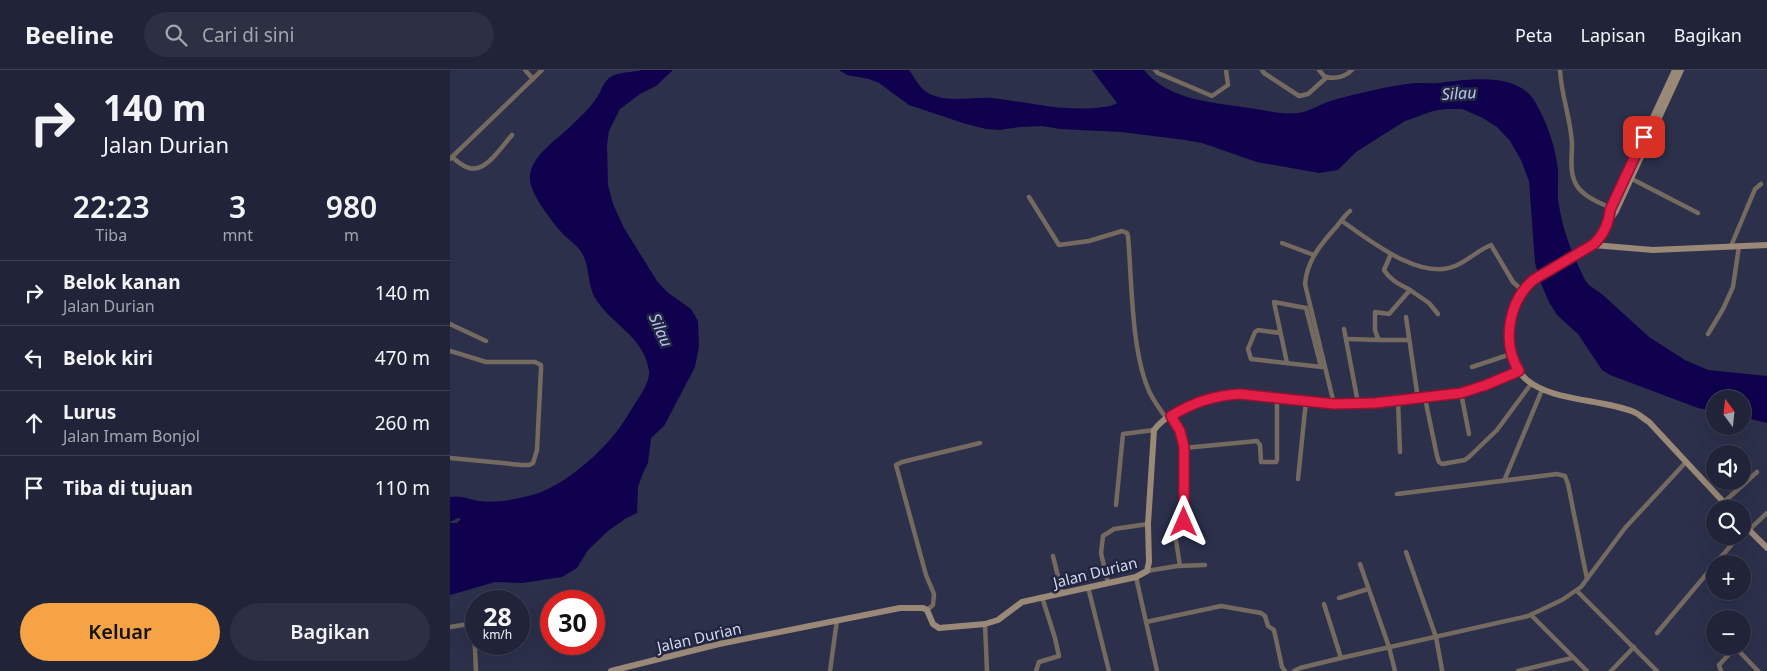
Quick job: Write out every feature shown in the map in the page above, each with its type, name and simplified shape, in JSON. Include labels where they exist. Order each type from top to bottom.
[{"type":"street","points":[[525,70],[533,79]]},
{"type":"street","points":[[512,135],[487,163],[477,169],[468,168],[451,158],[542,70]]},
{"type":"street","points":[[1155,70],[1212,96],[1228,85],[1226,70]]},
{"type":"street","points":[[1262,70],[1299,96],[1308,94],[1327,77]]},
{"type":"street","points":[[1319,70],[1322,75],[1327,77],[1342,77],[1352,70]]},
{"type":"street","points":[[1561,70],[1563,97],[1571,131],[1573,178],[1577,187],[1583,193],[1614,210]]},
{"type":"street","points":[[1631,176],[1675,70]]},
{"type":"street","points":[[1682,70],[1614,210],[1610,213],[1611,217],[1601,236],[1594,244],[1532,281],[1515,304],[1510,328],[1511,354],[1519,371],[1531,384],[1542,390],[1638,414],[1649,422],[1722,500]]},
{"type":"street","points":[[1631,176],[1698,212]]},
{"type":"street","points":[[1708,334],[1723,309],[1732,287],[1735,246],[1755,189],[1761,184]]},
{"type":"street","points":[[1029,197],[1059,244],[1089,241],[1122,232],[1126,232],[1128,236],[1140,364],[1149,392],[1180,431],[1184,448],[1184,519],[1175,534],[1180,566]]},
{"type":"street","points":[[1323,367],[1306,284],[1309,265],[1318,248],[1350,211]]},
{"type":"street","points":[[1342,221],[1391,254],[1422,267],[1439,270],[1454,267],[1491,245],[1514,282],[1523,291]]},
{"type":"street","points":[[1282,243],[1314,255]]},
{"type":"street","points":[[1594,244],[1653,250],[1767,245]]},
{"type":"street","points":[[1391,254],[1384,270],[1388,276],[1428,302],[1438,314]]},
{"type":"street","points":[[1381,340],[1378,339],[1375,330],[1375,312],[1389,314],[1410,290]]},
{"type":"street","points":[[1288,363],[1273,302],[1306,308],[1334,404]]},
{"type":"street","points":[[1406,317],[1409,340],[1422,398],[1437,456],[1442,464],[1465,460],[1470,456],[1497,430],[1531,384]]},
{"type":"street","points":[[450,324],[486,341]]},
{"type":"street","points":[[1344,329],[1358,403]]},
{"type":"street","points":[[1280,333],[1258,330],[1255,332],[1248,349],[1251,359],[1323,367]]},
{"type":"street","points":[[1347,339],[1409,340]]},
{"type":"street","points":[[450,351],[486,362],[535,362],[541,366],[541,369],[537,450],[533,463],[522,465],[450,458]]},
{"type":"street","points":[[1472,367],[1511,354]]},
{"type":"street","points":[[1116,506],[1123,434],[1154,430],[1187,406],[1227,395],[1240,394],[1334,404],[1398,401],[1461,393],[1519,371]]},
{"type":"street","points":[[1504,482],[1542,390]]},
{"type":"street","points":[[1461,393],[1469,434]]},
{"type":"street","points":[[1184,448],[1257,441],[1260,445],[1260,462],[1276,462],[1277,398]]},
{"type":"street","points":[[1298,479],[1306,401]]},
{"type":"street","points":[[1398,401],[1400,452]]},
{"type":"street","name":"Jalan Durian","points":[[611,671],[719,644],[900,608],[923,608],[927,610],[934,624],[939,628],[985,624],[998,620],[1018,604],[1062,592],[1136,577],[1147,571],[1149,562],[1148,524],[1154,430]]},
{"type":"street","points":[[927,610],[933,605],[934,594],[926,575],[896,466],[902,462],[980,443]]},
{"type":"street","points":[[1296,670],[1531,615],[1562,600],[1577,591],[1625,528],[1686,462]]},
{"type":"street","points":[[1726,500],[1757,472]]},
{"type":"street","points":[[1397,494],[1557,474],[1565,476],[1587,579]]},
{"type":"street","points":[[1751,524],[1767,513]]},
{"type":"street","points":[[1108,583],[1102,553],[1104,536],[1114,529],[1148,524]]},
{"type":"street","points":[[1751,533],[1767,548]]},
{"type":"street","points":[[1723,555],[1731,545]]},
{"type":"street","points":[[1406,552],[1436,637],[1442,670]]},
{"type":"street","points":[[1053,556],[1062,592]]},
{"type":"street","points":[[1360,564],[1395,671]]},
{"type":"street","points":[[1147,571],[1180,566],[1206,565]]},
{"type":"street","points":[[1657,633],[1706,575]]},
{"type":"street","points":[[1136,577],[1157,671]]},
{"type":"street","points":[[1088,587],[1109,671]]},
{"type":"street","points":[[1339,598],[1368,589]]},
{"type":"street","points":[[1577,591],[1657,671]]},
{"type":"street","points":[[1036,671],[1039,662],[1059,656],[1042,597]]},
{"type":"street","points":[[1324,604],[1341,658]]},
{"type":"street","points":[[1146,622],[1221,606],[1264,614],[1268,626],[1274,630],[1282,666],[1285,671]]},
{"type":"street","points":[[1531,615],[1587,671]]},
{"type":"street","points":[[830,671],[837,620]]},
{"type":"street","points":[[450,627],[469,624],[474,628],[476,671]]},
{"type":"street","points":[[985,624],[987,671]]},
{"type":"street","points":[[1611,671],[1634,647]]},
{"type":"street","points":[[1721,671],[1719,665],[1733,650],[1737,649],[1758,671]]},
{"type":"street","points":[[1518,671],[1572,658]]},
{"type":"water","name":"Silau","points":[[642,70],[673,70],[656,86],[640,94],[620,109],[609,131],[607,145],[608,185],[613,204],[624,228],[657,281],[667,292],[691,309],[698,321],[699,346],[695,367],[664,426],[651,438],[648,463],[638,487],[637,513],[608,531],[588,550],[577,568],[562,577],[522,583],[495,582],[450,595],[450,523],[457,523],[461,519],[458,518],[450,522],[450,497],[461,497],[485,502],[510,500],[539,493],[551,487],[586,464],[605,445],[622,424],[647,383],[649,371],[646,359],[640,348],[600,306],[590,285],[585,258],[576,245],[563,234],[548,216],[534,193],[530,180],[534,164],[539,156],[587,110],[609,78],[621,73]]},
{"type":"water","name":"Silau","points":[[839,70],[909,70],[926,92],[942,98],[992,98],[1082,109],[1107,107],[1117,103],[1092,70],[1144,70],[1166,88],[1192,98],[1207,102],[1286,113],[1303,112],[1337,99],[1411,83],[1475,79],[1502,81],[1515,85],[1526,91],[1534,100],[1548,130],[1558,168],[1558,200],[1563,225],[1585,280],[1649,337],[1685,360],[1708,370],[1767,376],[1767,423],[1751,419],[1751,390],[1706,390],[1706,409],[1610,375],[1602,370],[1578,334],[1557,315],[1542,286],[1535,263],[1529,181],[1521,160],[1510,141],[1497,127],[1481,117],[1462,109],[1433,111],[1405,121],[1356,152],[1338,170],[1319,173],[1257,162],[1202,143],[1185,140],[1121,132],[1060,129],[1042,126],[999,130],[986,129],[909,105],[879,83],[847,75]]},
{"type":"route","points":[[1184,522],[1184,447],[1180,431],[1171,416],[1187,406],[1227,395],[1240,394],[1334,404],[1381,403],[1461,393],[1519,371],[1511,354],[1509,339],[1515,304],[1532,281],[1594,244],[1611,217],[1610,210],[1644,137]]}]
